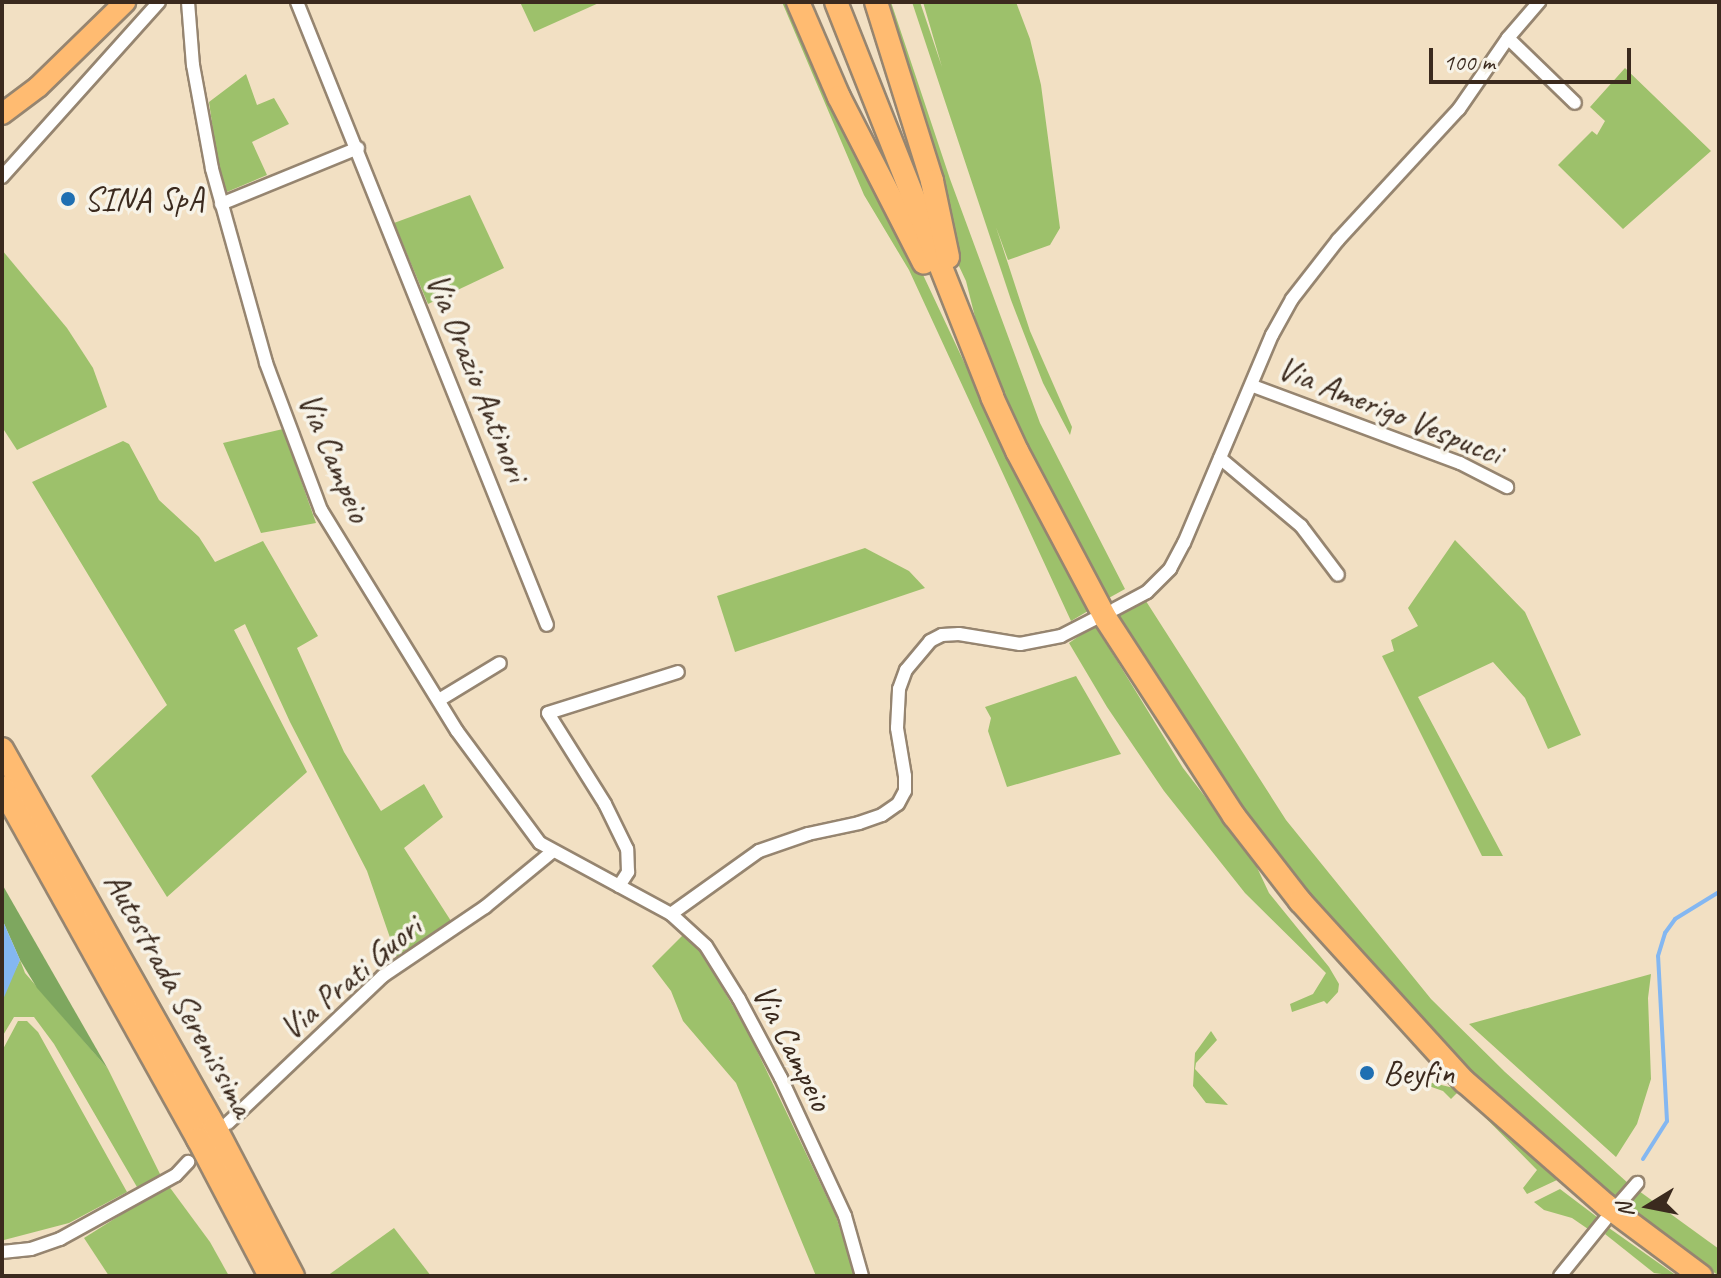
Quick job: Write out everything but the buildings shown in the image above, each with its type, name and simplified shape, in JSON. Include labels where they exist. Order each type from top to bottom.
[{"type":"highway","points":[[798,2],[876,173],[943,303],[963,324]]},
{"type":"highway","points":[[836,2],[963,324],[1017,451],[1106,619],[1234,816],[1300,901],[1464,1081],[1607,1206],[1701,1276]]},
{"type":"highway","points":[[876,2],[932,181],[946,250],[960,290],[963,324]]},
{"type":"highway","name":"Autostrada Serenissima","points":[[2,749],[215,1127],[293,1276]]},
{"type":"highway","name":"Autostrada Serenissima","points":[[2,787],[183,1111],[270,1276]]},
{"type":"main road","points":[[2,114],[38,87],[125,2]]},
{"type":"street","points":[[2,177],[159,2]]},
{"type":"street","name":"Via Campeio","points":[[188,2],[202,123],[221,204],[266,363],[321,510],[457,731],[540,843],[671,914],[706,946],[753,1025],[845,1216],[862,1276]]},
{"type":"street","name":"Via Orazio Antinori","points":[[297,2],[547,625]]},
{"type":"street","name":"Via Amerigo Vespucci","points":[[1115,609],[1147,592],[1170,569],[1253,386],[1272,335],[1292,299],[1338,240],[1459,109],[1508,38],[1539,2]]},
{"type":"street","points":[[1508,38],[1575,103]]},
{"type":"street","points":[[221,204],[358,148]]},
{"type":"street","name":"Via Amerigo Vespucci","points":[[1253,386],[1460,463],[1507,487]]},
{"type":"street","points":[[1220,458],[1301,526],[1338,575]]},
{"type":"street","points":[[671,914],[759,851],[808,834],[859,823],[882,815],[898,804],[905,791],[897,728],[899,689],[912,660],[930,641],[959,634],[1020,644],[1061,636],[1093,620]]},
{"type":"street","points":[[439,700],[500,663]]},
{"type":"street","points":[[619,886],[628,872],[627,849],[605,804],[548,713],[678,672]]},
{"type":"street","name":"Via Prati Guori","points":[[228,1123],[383,976],[485,907],[552,852]]},
{"type":"street","points":[[2,1252],[31,1249],[60,1239],[176,1175],[188,1162]]},
{"type":"street","points":[[1619,1204],[1637,1183]]},
{"type":"street","points":[[1560,1276],[1605,1220]]},
{"type":"green space","points":[[520,2],[601,2],[534,32]]},
{"type":"green space","points":[[782,2],[788,2],[909,245],[1021,483],[1088,611],[1071,621],[909,270],[864,195]]},
{"type":"green space","points":[[884,2],[891,2],[950,179],[1040,423],[1125,589],[1107,599],[1076,546],[983,349],[966,281],[950,247]]},
{"type":"green space","points":[[912,2],[920,2],[942,67],[923,2],[1016,2],[1030,39],[1041,85],[1060,228],[1050,245],[1008,260],[996,227],[1030,331],[1072,427],[1070,435],[1043,383],[1011,300]]},
{"type":"green space","points":[[1625,68],[1711,151],[1623,229],[1558,165],[1592,131],[1597,135],[1605,121],[1590,107]]},
{"type":"green space","points":[[246,74],[257,105],[274,98],[289,124],[252,142],[267,175],[222,194],[209,102]]},
{"type":"green space","points":[[470,195],[504,268],[428,304],[394,223]]},
{"type":"green space","points":[[2,250],[67,328],[93,368],[107,407],[17,450],[2,427]]},
{"type":"green space","points":[[283,429],[316,523],[261,533],[223,443]]},
{"type":"green space","points":[[123,441],[129,444],[159,500],[199,537],[215,562],[263,541],[318,636],[297,648],[344,752],[381,811],[424,784],[443,817],[404,848],[451,921],[397,958],[367,871],[290,722],[245,624],[234,630],[307,772],[167,897],[91,776],[167,705],[32,482]]},
{"type":"green space","points":[[1455,540],[1525,612],[1581,735],[1548,749],[1525,698],[1493,662],[1418,697],[1503,856],[1482,856],[1382,656],[1394,651],[1391,640],[1418,626],[1408,608]]},
{"type":"green space","points":[[865,548],[909,571],[925,588],[735,652],[717,596]]},
{"type":"green space","points":[[1144,598],[1286,820],[1431,999],[1505,1072],[1629,1184],[1616,1199],[1541,1139],[1409,1011],[1347,943],[1269,845],[1187,729],[1115,614]]},
{"type":"green space","points":[[1095,625],[1183,768],[1253,859],[1269,893],[1329,967],[1339,984],[1338,992],[1327,1004],[1324,1001],[1292,1012],[1290,1004],[1313,994],[1326,973],[1245,893],[1164,791],[1107,707],[1069,643]]},
{"type":"green space","points":[[1076,676],[1121,754],[1007,787],[988,731],[991,718],[985,707]]},
{"type":"green space","points":[[2,884],[108,1069],[37,988],[20,960],[2,919]]},
{"type":"green space","points":[[684,934],[702,953],[748,1032],[836,1216],[855,1276],[816,1276],[736,1083],[683,1021],[671,991],[652,966]]},
{"type":"green space","points":[[20,960],[25,973],[108,1069],[161,1176],[137,1187],[54,1044],[34,1017],[14,1017],[2,1037],[2,997]]},
{"type":"green space","points":[[1651,974],[1648,998],[1651,1079],[1637,1124],[1616,1157],[1469,1024]]},
{"type":"green space","points":[[18,1021],[27,1021],[38,1032],[127,1192],[69,1223],[4,1240],[2,1245],[2,1051]]},
{"type":"green space","points":[[1211,1031],[1217,1040],[1196,1063],[1195,1069],[1228,1105],[1206,1103],[1193,1086],[1195,1053]]},
{"type":"green space","points":[[1433,1083],[1459,1091],[1451,1099],[1443,1091],[1423,1084]]},
{"type":"green space","points":[[1467,1099],[1557,1180],[1527,1194],[1523,1188],[1537,1170]]},
{"type":"green space","points":[[168,1185],[210,1242],[229,1276],[109,1276],[84,1238]]},
{"type":"green space","points":[[1560,1189],[1597,1217],[1588,1229],[1572,1218],[1544,1210],[1534,1202]]},
{"type":"green space","points":[[1639,1191],[1719,1249],[1719,1276],[1625,1208]]},
{"type":"green space","points":[[394,1228],[431,1276],[327,1276]]},
{"type":"green space","points":[[1609,1228],[1677,1276],[1654,1273],[1605,1234]]},
{"type":"water","points":[[2,919],[20,960],[2,1002]]},
{"type":"waterway","points":[[1643,1159],[1667,1121],[1658,956],[1665,933],[1675,919],[1719,892]]},
{"type":"place","name":"SINA SpA","points":[[68,199]]},
{"type":"place","name":"Beyfin","points":[[1367,1073]]}]
